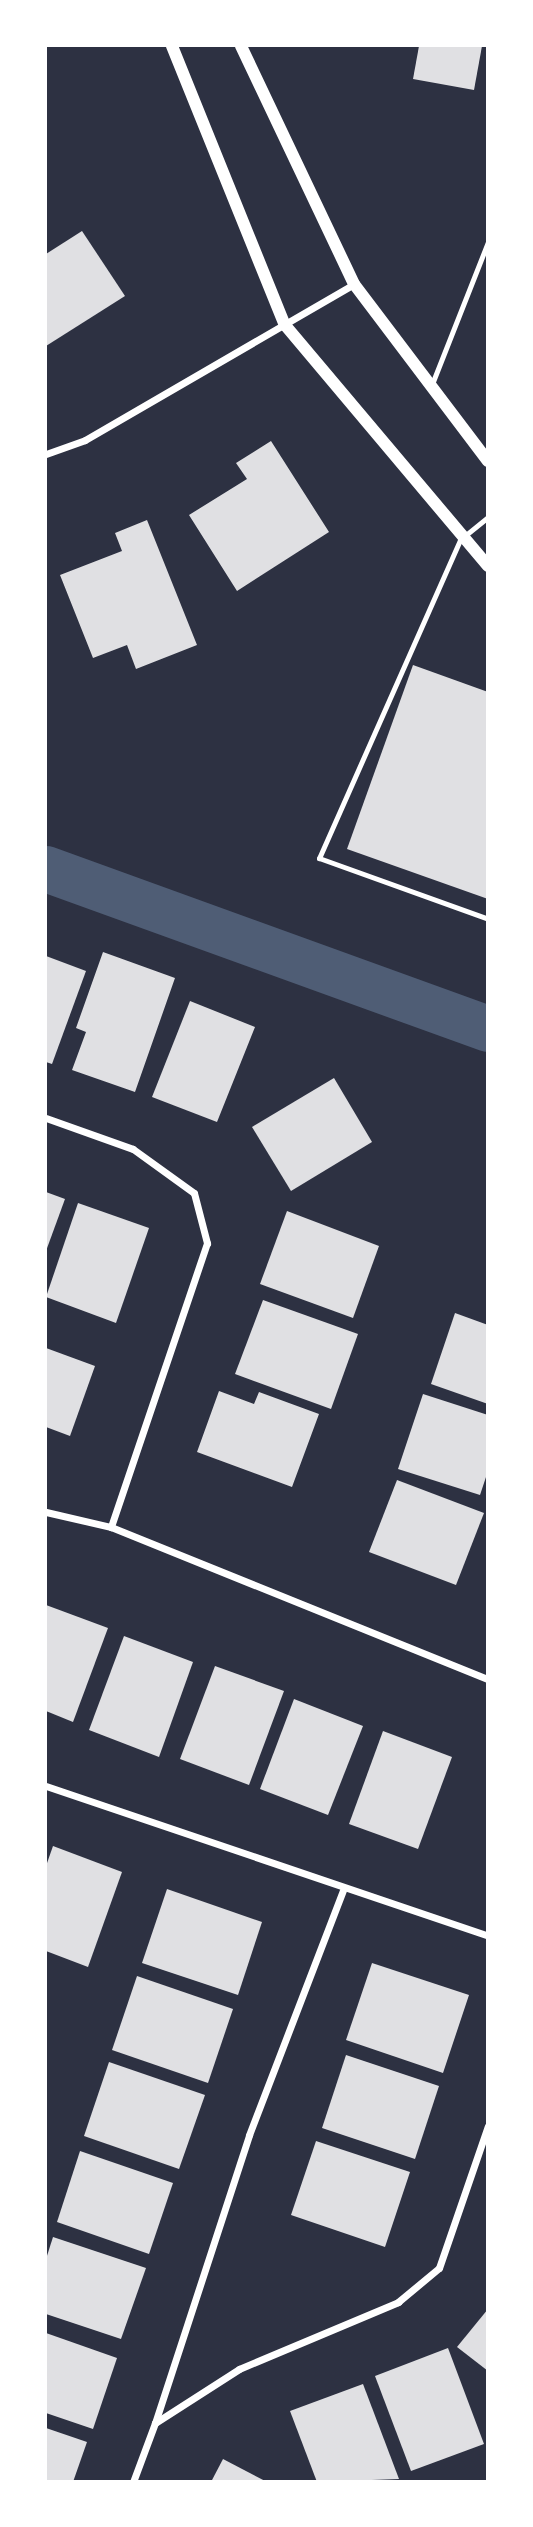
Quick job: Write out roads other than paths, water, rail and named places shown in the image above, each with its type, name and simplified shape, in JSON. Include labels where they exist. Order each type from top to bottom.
[{"type":"street","points":[[172,46],[285,325],[460,540],[488,566]]},
{"type":"street","points":[[241,46],[354,284],[488,461]]},
{"type":"street","points":[[46,454],[85,440],[354,284]]},
{"type":"street","points":[[46,1118],[133,1149],[194,1193],[207,1243],[111,1527]]},
{"type":"street","points":[[46,1512],[111,1527],[488,1679]]},
{"type":"street","points":[[46,1786],[343,1890],[488,1936]]},
{"type":"street","points":[[133,2482],[155,2423],[249,2135],[343,1890]]},
{"type":"street","points":[[155,2423],[239,2369],[398,2302],[439,2268],[488,2126]]},
{"type":"lane","points":[[430,387],[488,242]]},
{"type":"lane","points":[[488,517],[460,540],[319,858],[488,919]]},
{"type":"waterway","points":[[46,869],[488,1029]]}]
